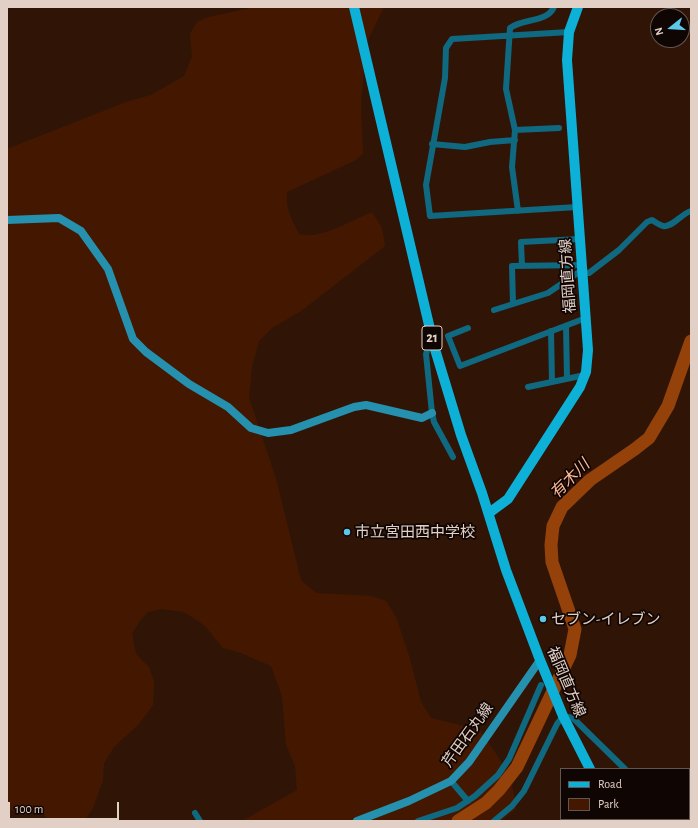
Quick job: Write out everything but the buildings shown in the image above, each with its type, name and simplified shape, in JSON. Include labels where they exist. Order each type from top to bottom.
[{"type":"main road","name":"福岡直方線","points":[[354,7],[434,346],[461,435],[489,513],[506,570],[540,660],[562,712],[590,768]]},
{"type":"main road","name":"福岡直方線","points":[[489,513],[508,499],[576,393],[585,375],[588,350],[567,60],[569,32],[578,7]]},
{"type":"street","points":[[518,211],[512,167],[515,130],[506,89],[510,28],[516,24],[539,19],[552,12],[554,7]]},
{"type":"street","points":[[569,32],[452,40],[446,48],[445,78],[435,144],[426,185],[430,216],[577,207]]},
{"type":"street","points":[[515,130],[559,128]]},
{"type":"street","points":[[435,144],[465,147],[490,142],[515,140]]},
{"type":"street","points":[[514,304],[512,266],[582,269],[590,273],[619,250],[647,222],[652,220],[662,226],[669,226],[685,213],[691,211]]},
{"type":"street","points":[[7,220],[59,218],[81,231],[108,269],[133,340],[152,357],[189,384],[228,407],[251,428],[268,433],[291,430],[366,404],[422,418],[432,413]]},
{"type":"street","points":[[522,266],[521,242],[580,239]]},
{"type":"street","points":[[494,310],[548,293],[582,269]]},
{"type":"street","points":[[468,328],[448,336],[460,366],[586,318]]},
{"type":"street","points":[[566,326],[567,378]]},
{"type":"street","points":[[551,331],[552,381]]},
{"type":"street","points":[[434,346],[428,347],[426,354],[432,413],[434,422],[454,457]]},
{"type":"street","points":[[528,387],[585,375]]},
{"type":"street","name":"芹田石丸線","points":[[357,821],[409,801],[451,780],[469,762],[540,660]]},
{"type":"street","points":[[418,821],[441,814],[468,801],[498,775],[509,759],[540,685]]},
{"type":"street","points":[[494,821],[512,806],[524,791],[562,712],[573,718],[624,768]]},
{"type":"street","points":[[451,780],[468,801]]},
{"type":"street","points":[[195,813],[200,821]]},
{"type":"green space","points":[[255,7],[384,7],[366,44],[361,105],[363,153],[356,160],[287,192],[287,203],[299,234],[308,235],[326,232],[372,212],[382,228],[385,246],[301,311],[272,328],[259,341],[252,367],[249,398],[276,479],[301,580],[316,593],[371,596],[386,601],[396,617],[410,659],[421,702],[431,718],[480,730],[504,767],[512,786],[516,809],[501,821],[242,821],[297,790],[295,766],[286,745],[282,696],[271,666],[241,653],[223,648],[204,625],[184,612],[161,609],[148,612],[139,622],[132,634],[136,654],[149,667],[154,681],[153,705],[139,724],[114,747],[104,763],[103,780],[93,808],[85,820],[52,821],[39,812],[7,810],[7,149],[126,102],[151,95],[184,76],[192,57],[190,34],[197,22],[209,17]]},
{"type":"waterway","name":"有木川","points":[[458,821],[486,803],[499,790],[517,767],[570,655],[575,629],[552,562],[551,545],[553,526],[562,507],[590,480],[649,438],[668,406],[691,341]]},
{"type":"place","name":"市立宮田西中学校","points":[[347,532]]},
{"type":"place","name":"セブン-イレブン","points":[[543,619]]}]
